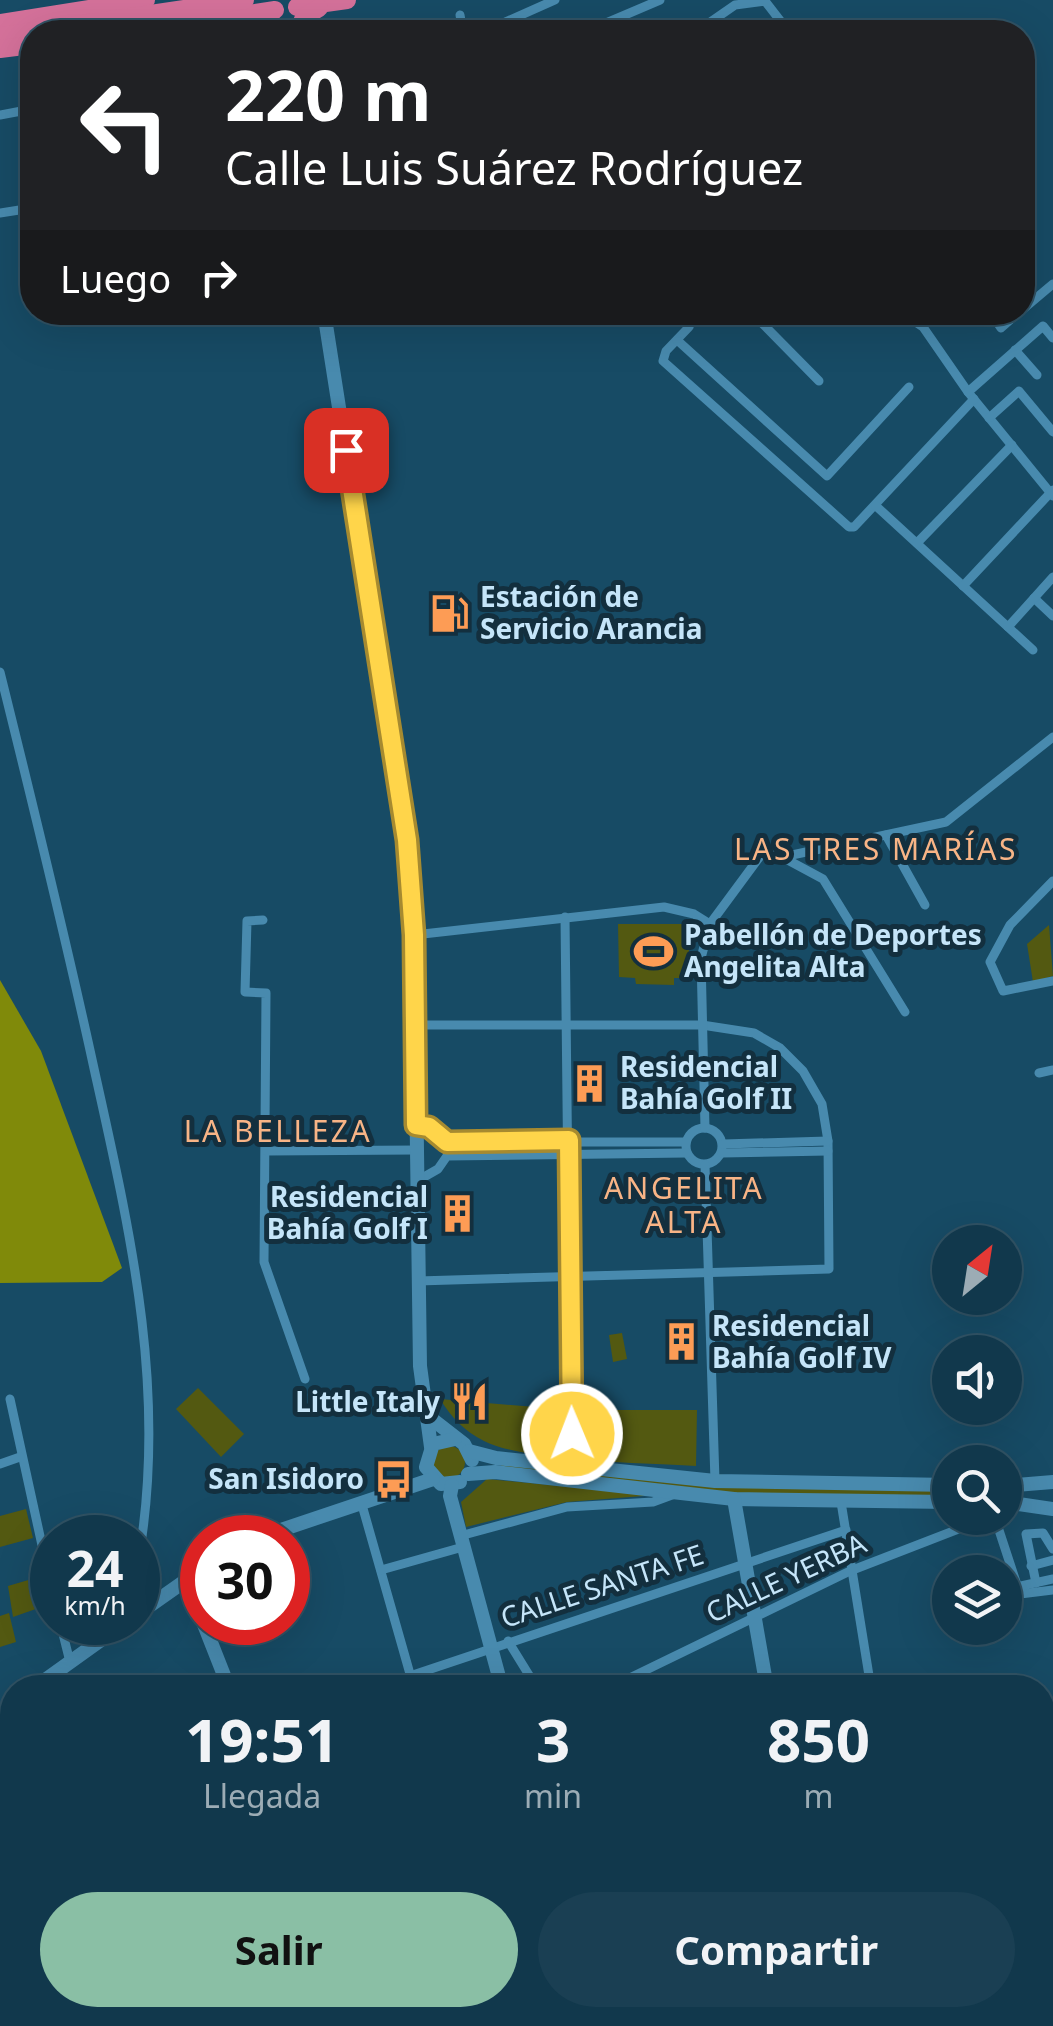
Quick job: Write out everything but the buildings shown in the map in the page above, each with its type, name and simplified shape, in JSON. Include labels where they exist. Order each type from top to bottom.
[{"type":"highway","points":[[0,12],[64,0]]},
{"type":"highway","points":[[0,23],[146,0]]},
{"type":"highway","points":[[299,5],[338,2]]},
{"type":"highway","points":[[301,20],[311,10],[338,2]]},
{"type":"highway","points":[[139,20],[272,7]]},
{"type":"highway","points":[[188,20],[244,8],[266,20]]},
{"type":"main road","points":[[272,7],[299,5]]},
{"type":"main road","points":[[326,325],[407,840],[414,935],[420,1366],[433,1479]]},
{"type":"main road","points":[[428,1416],[469,1451],[570,1465],[714,1482],[932,1485]]},
{"type":"main road","points":[[402,1490],[442,1439],[455,1439]]},
{"type":"main road","points":[[468,1474],[469,1451]]},
{"type":"main road","points":[[499,1675],[450,1496],[452,1485],[468,1474],[495,1472],[734,1499],[932,1502]]},
{"type":"main road","points":[[310,1521],[433,1479],[452,1485]]},
{"type":"main road","points":[[1022,1485],[1053,1482]]},
{"type":"main road","points":[[734,1499],[765,1675]]},
{"type":"main road","points":[[1022,1504],[1053,1509]]},
{"type":"main road","points":[[162,1597],[180,1584]]},
{"type":"main road","points":[[55,1675],[96,1645]]},
{"type":"main road","points":[[212,1645],[224,1675]]},
{"type":"street","points":[[510,20],[555,0]]},
{"type":"street","points":[[613,20],[660,0]]},
{"type":"street","points":[[713,20],[735,5],[758,1],[765,1],[780,20]]},
{"type":"street","points":[[460,15],[461,20]]},
{"type":"street","points":[[688,325],[666,351],[663,361],[854,528],[1014,350],[1043,326],[1053,338]]},
{"type":"street","points":[[764,325],[819,381]]},
{"type":"street","points":[[920,325],[971,396],[1052,493],[963,586]]},
{"type":"street","points":[[677,340],[827,476],[910,387]]},
{"type":"street","points":[[1014,350],[1037,375]]},
{"type":"street","points":[[989,418],[1019,392],[1053,432]]},
{"type":"street","points":[[917,543],[1012,446]]},
{"type":"street","points":[[876,506],[1032,650]]},
{"type":"street","points":[[1008,628],[1053,577]]},
{"type":"street","points":[[1034,598],[1053,616]]},
{"type":"street","points":[[0,672],[73,969],[128,1220],[152,1406],[147,1515]]},
{"type":"street","points":[[706,1128],[700,958],[710,924],[761,856],[792,855],[946,822],[1053,737]]},
{"type":"street","points":[[886,835],[924,905]]},
{"type":"street","points":[[772,853],[823,879],[905,1012]]},
{"type":"street","points":[[1053,881],[1010,925],[990,962],[1003,991],[1053,981]]},
{"type":"street","points":[[414,935],[664,907],[694,914],[710,924]]},
{"type":"street","points":[[565,917],[570,1465]]},
{"type":"street","points":[[264,920],[246,921],[245,992],[266,993],[264,1262],[305,1379]]},
{"type":"street","points":[[415,1025],[702,1025],[754,1033],[780,1048],[803,1072],[822,1104],[828,1146],[829,1269],[418,1281]]},
{"type":"street","points":[[1040,1073],[1053,1070]]},
{"type":"street","points":[[416,1125],[429,1127],[447,1142],[569,1140],[686,1148],[705,1165]]},
{"type":"street","points":[[686,1148],[689,1135],[706,1128],[718,1134],[722,1148]]},
{"type":"street","points":[[416,1181],[438,1169],[447,1156],[447,1142]]},
{"type":"street","points":[[714,1482],[705,1165],[722,1148],[828,1146]]},
{"type":"street","points":[[447,1156],[686,1148]]},
{"type":"street","points":[[266,1152],[416,1150]]},
{"type":"street","points":[[10,1399],[34,1515]]},
{"type":"street","points":[[0,1464],[20,1457]]},
{"type":"street","points":[[380,1570],[567,1507],[652,1502],[678,1493]]},
{"type":"street","points":[[842,1502],[869,1675]]},
{"type":"street","points":[[362,1505],[410,1675]]},
{"type":"street","name":"CALLE SANTA FE","points":[[402,1675],[846,1530]]},
{"type":"street","points":[[1036,1583],[1028,1532],[1043,1533],[1053,1549]]},
{"type":"street","name":"CALLE YERBA","points":[[635,1675],[850,1571],[943,1535]]},
{"type":"street","points":[[1031,1566],[1053,1560]]},
{"type":"street","points":[[1022,1589],[1053,1579]]},
{"type":"street","points":[[1022,1596],[1053,1590]]},
{"type":"street","points":[[508,1640],[529,1675]]},
{"type":"street","points":[[66,1645],[71,1665]]},
{"type":"green space","name":"Pabellón de Deportes Angelita Alta","points":[[618,924],[689,924],[689,978],[674,978],[674,985],[636,984],[635,978],[619,977]]},
{"type":"green space","points":[[1049,925],[1053,976],[1033,982],[1027,944]]},
{"type":"green space","points":[[0,980],[41,1051],[122,1268],[102,1282],[0,1283]]},
{"type":"green space","points":[[622,1333],[627,1359],[613,1362],[609,1335]]},
{"type":"green space","points":[[198,1388],[244,1434],[221,1457],[176,1409]]},
{"type":"green space","points":[[440,1399],[571,1410],[697,1410],[696,1466],[587,1460],[503,1448],[464,1428]]},
{"type":"green space","points":[[449,1446],[460,1451],[465,1462],[460,1473],[449,1478],[438,1473],[433,1462],[438,1451]]},
{"type":"green space","points":[[502,1461],[932,1488],[932,1497],[732,1493],[501,1468]]},
{"type":"green space","points":[[487,1479],[656,1495],[567,1502],[466,1527],[461,1502]]},
{"type":"green space","points":[[26,1509],[30,1539],[0,1547],[0,1516]]},
{"type":"green space","points":[[30,1580],[30,1611],[13,1617],[8,1586]]},
{"type":"green space","points":[[9,1613],[16,1642],[0,1647],[0,1616]]},
{"type":"place","name":"Estación de Servicio Arancia","points":[[450,613]]},
{"type":"place","name":"Pabellón de Deportes Angelita Alta","points":[[654,951]]},
{"type":"place","name":"Residencial Bahía Golf II","points":[[590,1083]]},
{"type":"place","name":"Residencial Bahía Golf I","points":[[458,1213]]},
{"type":"place","name":"Residencial Bahía Golf IV","points":[[682,1342]]},
{"type":"place","name":"Little Italy","points":[[470,1402]]},
{"type":"place","name":"San Isidoro","points":[[394,1479]]},
{"type":"district","name":"LAS TRES MARÍAS","points":[[876,850]]},
{"type":"district","name":"LA BELLEZA","points":[[278,1132]]},
{"type":"district","name":"ANGELITA ALTA","points":[[684,1206]]},
{"type":"route","points":[[346,450],[407,840],[414,935],[416,1125],[429,1127],[447,1142],[569,1140],[572,1434]]}]
